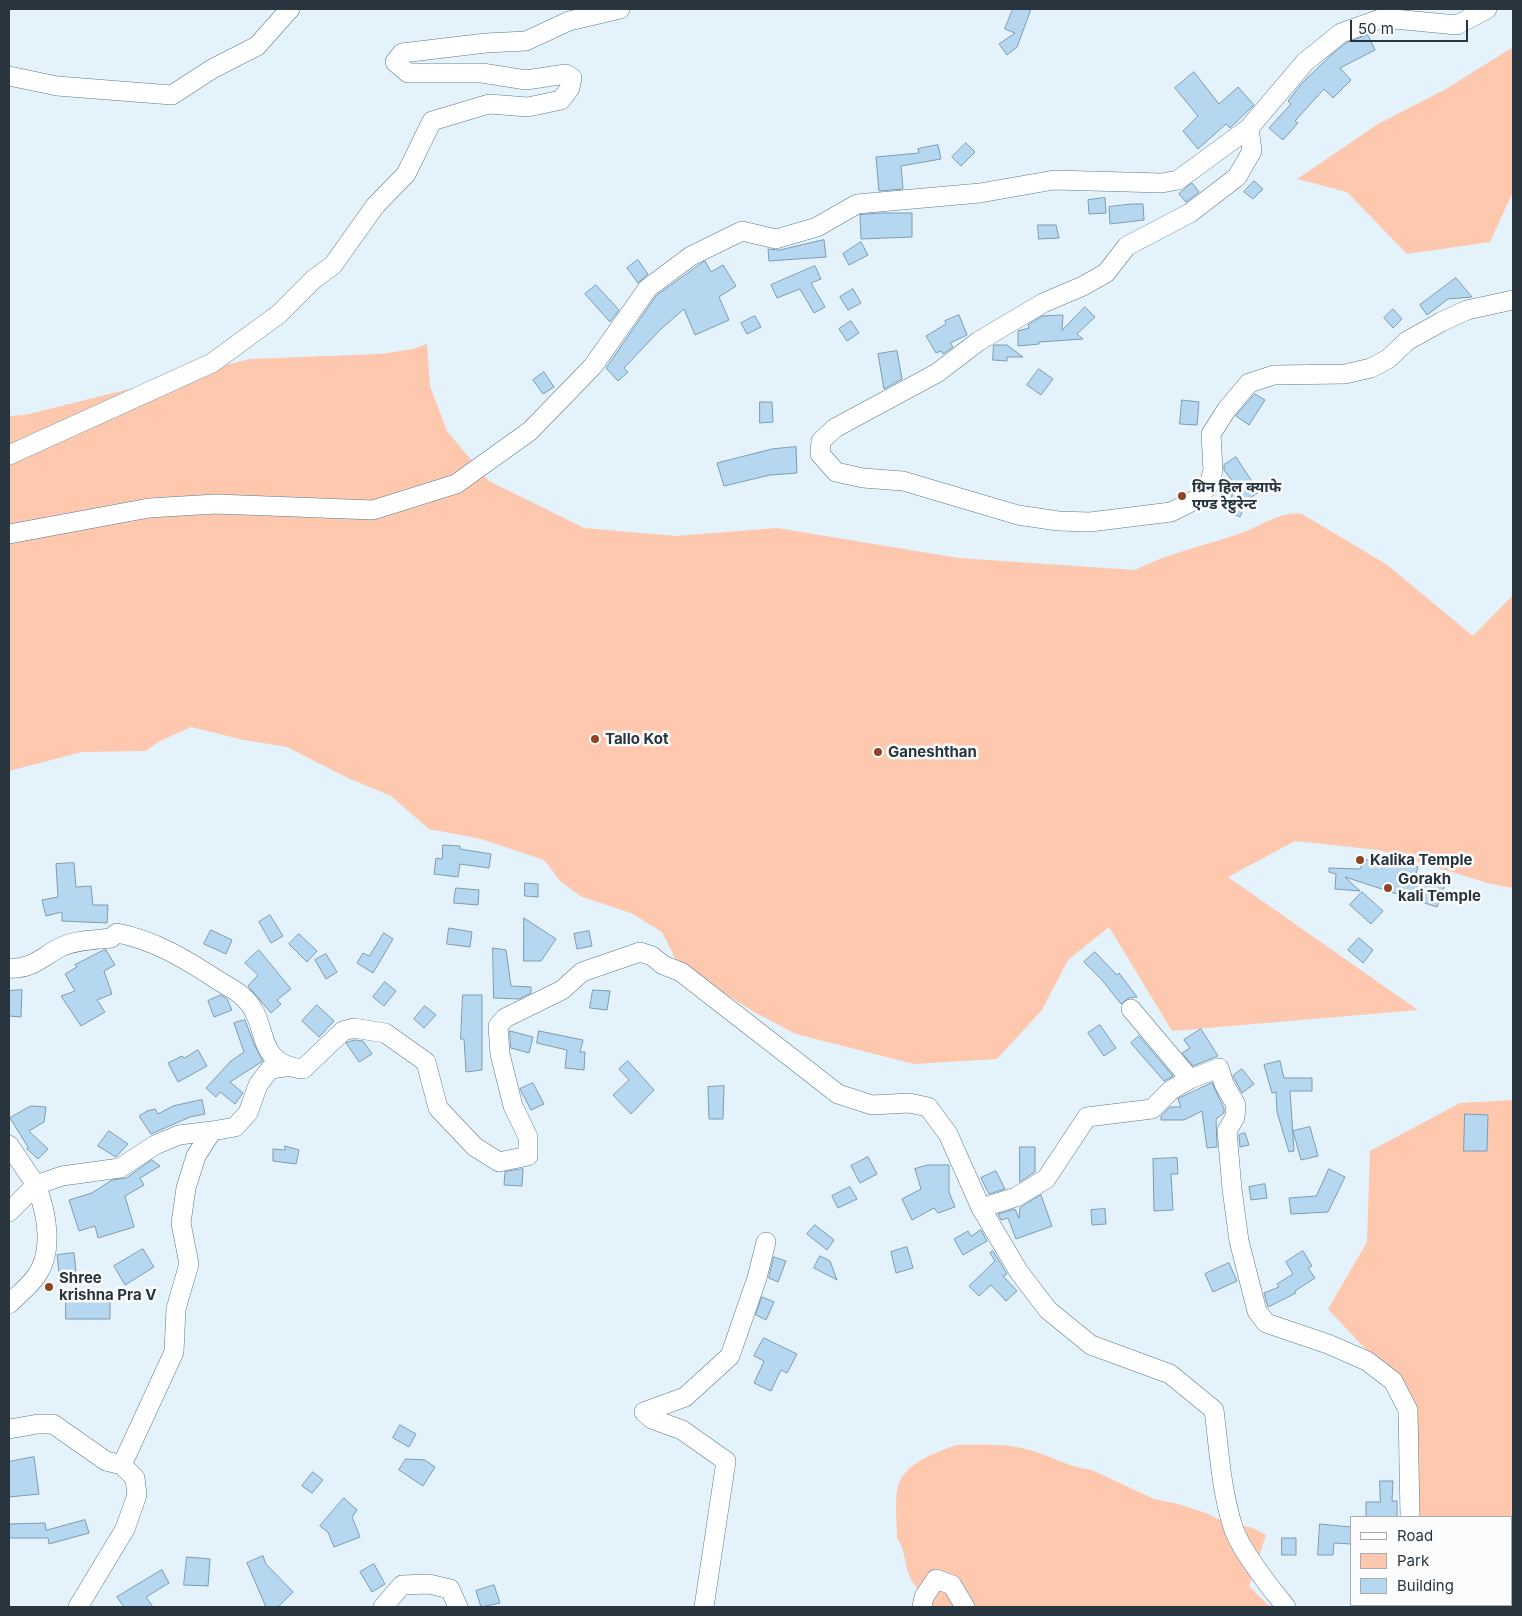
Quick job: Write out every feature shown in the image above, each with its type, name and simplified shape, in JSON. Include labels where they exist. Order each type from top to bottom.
[{"type":"street","points":[[9,76],[57,86],[172,95],[212,69],[257,46],[290,9]]},
{"type":"street","points":[[9,455],[212,363],[279,314],[314,279],[333,265],[375,206],[406,174],[432,121],[489,104],[528,107],[561,100],[570,88],[572,78],[566,74],[526,80],[482,73],[408,73],[395,62],[402,53],[486,43],[526,41],[570,22],[620,9]]},
{"type":"street","points":[[9,534],[158,507],[216,504],[373,510],[456,484],[536,425],[593,366],[648,288],[691,256],[742,232],[776,239],[817,227],[857,204],[980,193],[1054,180],[1162,182],[1178,180],[1249,128],[1305,62],[1341,33],[1383,18],[1457,25],[1487,9]]},
{"type":"street","points":[[1249,128],[1252,151],[1237,177],[1190,213],[1128,246],[1106,273],[1083,286],[1043,303],[979,341],[937,372],[835,428],[821,441],[820,454],[836,472],[863,478],[903,481],[1018,515],[1058,521],[1090,522],[1171,512],[1197,499],[1209,485],[1213,470],[1211,434],[1227,409],[1249,383],[1274,375],[1346,374],[1371,368],[1388,359],[1407,340],[1441,322],[1468,310],[1513,300]]},
{"type":"street","points":[[9,968],[37,964],[61,947],[110,938],[116,933],[134,936],[177,954],[243,996],[255,1012],[266,1045],[275,1060],[285,1067]]},
{"type":"street","points":[[9,1212],[36,1185],[62,1176],[120,1168],[155,1145],[179,1135],[235,1127],[248,1113],[258,1085],[270,1069],[285,1067],[303,1069],[343,1031],[354,1028],[385,1033],[426,1062],[438,1108],[475,1147],[499,1162],[528,1156],[528,1137],[513,1106],[500,1054],[498,1026],[504,1018],[562,990],[582,972],[640,952],[652,956],[680,972],[838,1094],[872,1104],[909,1103],[928,1107],[948,1134],[981,1208],[1019,1272],[1048,1310],[1091,1345],[1170,1374],[1214,1410],[1225,1492],[1234,1529],[1268,1586],[1286,1607]]},
{"type":"street","points":[[1131,1009],[1190,1079]]},
{"type":"street","points":[[981,1208],[1016,1197],[1046,1180],[1087,1117],[1152,1109],[1171,1090],[1190,1079],[1219,1068],[1224,1084],[1236,1104],[1235,1117],[1227,1131],[1232,1189],[1239,1241],[1257,1311],[1266,1323],[1328,1344],[1366,1361],[1393,1381],[1408,1410],[1410,1516]]},
{"type":"street","points":[[122,1466],[174,1352],[176,1309],[189,1264],[181,1224],[186,1188],[196,1156],[212,1131]]},
{"type":"street","points":[[9,1145],[36,1185],[44,1205],[47,1252],[35,1278],[9,1304]]},
{"type":"street","points":[[704,1607],[726,1460],[682,1430],[652,1419],[644,1412],[685,1396],[730,1356],[757,1278],[766,1242]]},
{"type":"street","points":[[9,1429],[38,1424],[52,1424],[106,1461],[122,1466],[135,1478],[137,1495],[125,1529],[78,1607]]},
{"type":"street","points":[[922,1607],[924,1597],[936,1580],[952,1585],[965,1607]]},
{"type":"street","points":[[383,1607],[402,1585],[429,1584],[450,1589],[458,1607]]},
{"type":"street","points":[[1268,1586],[1270,1607]]},
{"type":"green space","points":[[1513,47],[1513,192],[1490,242],[1407,254],[1347,192],[1297,179],[1378,124],[1446,89]]},
{"type":"green space","points":[[427,344],[430,386],[447,431],[489,481],[584,528],[676,536],[777,528],[959,558],[1135,570],[1175,553],[1244,532],[1279,517],[1302,514],[1386,564],[1473,636],[1513,595],[1513,888],[1491,884],[1379,850],[1295,841],[1228,877],[1418,1010],[1172,1031],[1109,927],[1068,960],[1042,1010],[997,1059],[914,1064],[796,1034],[754,1012],[678,964],[662,932],[631,913],[582,897],[561,882],[544,860],[481,839],[429,829],[391,796],[348,778],[287,747],[244,740],[191,727],[158,742],[146,751],[82,752],[9,771],[9,416],[25,415],[250,359],[380,354],[413,349]]},
{"type":"green space","points":[[1513,1100],[1513,1607],[1460,1606],[1512,1606],[1512,1516],[1412,1516],[1411,1398],[1328,1309],[1367,1242],[1370,1151],[1460,1103]]},
{"type":"green space","points":[[957,1445],[1024,1448],[1069,1465],[1092,1470],[1154,1499],[1206,1513],[1222,1521],[1253,1528],[1266,1535],[1249,1586],[1270,1607],[932,1607],[916,1588],[909,1576],[902,1548],[897,1538],[897,1493],[901,1479],[914,1465],[931,1455]]},
{"type":"building","points":[[1013,9],[1031,9],[1017,47],[1007,55],[999,44],[1015,33],[1005,29]]},
{"type":"building","points":[[1368,35],[1375,50],[1340,68],[1351,80],[1333,98],[1324,89],[1295,121],[1298,123],[1283,140],[1269,128],[1291,104],[1288,101],[1303,82],[1331,55],[1346,43]]},
{"type":"building","points":[[1194,72],[1219,104],[1238,87],[1254,105],[1230,128],[1226,124],[1198,149],[1183,131],[1198,116],[1175,88]]},
{"type":"building","points":[[966,143],[975,152],[961,166],[952,157]]},
{"type":"building","points":[[938,145],[941,159],[901,166],[903,189],[879,191],[876,157],[919,153],[918,149]]},
{"type":"building","points":[[1254,181],[1263,189],[1253,199],[1244,192]]},
{"type":"building","points":[[1192,183],[1199,192],[1186,202],[1179,194]]},
{"type":"building","points":[[1105,198],[1106,213],[1089,214],[1088,200]]},
{"type":"building","points":[[1143,204],[1144,220],[1110,224],[1109,207]]},
{"type":"building","points":[[912,213],[912,237],[861,239],[860,215]]},
{"type":"building","points":[[1038,225],[1056,225],[1059,238],[1039,239]]},
{"type":"building","points":[[824,240],[826,257],[769,261],[768,249],[779,250]]},
{"type":"building","points":[[861,242],[868,255],[849,265],[843,254]]},
{"type":"building","points":[[638,260],[648,274],[638,283],[627,268]]},
{"type":"building","points":[[705,261],[711,272],[723,265],[736,286],[719,297],[729,320],[695,335],[684,309],[661,329],[624,368],[628,372],[618,381],[606,368],[656,296]]},
{"type":"building","points":[[815,266],[821,279],[811,283],[825,307],[814,313],[800,289],[777,298],[771,285]]},
{"type":"building","points":[[1456,278],[1472,297],[1448,299],[1427,315],[1420,305]]},
{"type":"building","points":[[596,285],[619,310],[610,322],[585,294]]},
{"type":"building","points":[[853,289],[861,303],[848,310],[840,297]]},
{"type":"building","points":[[1085,307],[1095,317],[1077,334],[1083,339],[1039,342],[1039,344],[1018,346],[1018,331],[1029,328],[1028,325],[1042,316],[1063,315],[1062,330]]},
{"type":"building","points":[[1393,309],[1402,319],[1393,328],[1384,318]]},
{"type":"building","points":[[959,315],[967,335],[950,343],[953,347],[943,354],[941,351],[936,353],[926,336],[946,324],[945,321]]},
{"type":"building","points":[[755,316],[761,327],[747,334],[741,323]]},
{"type":"building","points":[[851,321],[859,333],[847,341],[839,329]]},
{"type":"building","points":[[994,345],[1007,345],[1023,357],[1007,357],[1007,361],[993,360]]},
{"type":"building","points":[[897,351],[902,379],[884,389],[878,354]]},
{"type":"building","points":[[1039,369],[1053,379],[1041,395],[1027,385]]},
{"type":"building","points":[[544,372],[554,387],[543,394],[533,380]]},
{"type":"building","points":[[1255,394],[1265,400],[1249,425],[1236,416]]},
{"type":"building","points":[[1182,400],[1199,402],[1197,425],[1180,424]]},
{"type":"building","points":[[760,402],[772,402],[773,422],[760,423]]},
{"type":"building","points":[[796,447],[797,473],[770,475],[724,486],[717,463],[772,449]]},
{"type":"building","points":[[1236,457],[1259,492],[1247,500],[1240,517],[1225,510],[1236,486],[1224,470],[1224,465]]},
{"type":"building","points":[[443,845],[460,846],[460,849],[491,854],[489,868],[460,864],[458,877],[434,874],[436,858],[442,859]]},
{"type":"building","points":[[1391,858],[1418,867],[1416,874],[1445,884],[1437,907],[1345,877],[1360,891],[1335,889],[1336,874],[1329,872],[1329,868],[1360,869],[1364,859],[1388,866]]},
{"type":"building","points":[[74,863],[76,887],[91,886],[93,905],[108,905],[107,923],[62,921],[62,912],[46,916],[42,900],[58,897],[56,864]]},
{"type":"building","points":[[525,883],[538,884],[538,897],[525,896]]},
{"type":"building","points":[[456,888],[479,890],[478,905],[454,903]]},
{"type":"building","points":[[1362,892],[1383,911],[1371,924],[1350,905]]},
{"type":"building","points":[[270,915],[283,936],[271,943],[259,922]]},
{"type":"building","points":[[524,918],[556,939],[541,961],[524,961]]},
{"type":"building","points":[[449,928],[472,932],[470,947],[447,944]]},
{"type":"building","points":[[211,930],[232,940],[226,954],[204,944]]},
{"type":"building","points":[[589,931],[592,946],[577,949],[574,934]]},
{"type":"building","points":[[384,933],[393,939],[373,973],[357,963],[363,953],[369,956]]},
{"type":"building","points":[[299,934],[317,951],[307,962],[289,944]]},
{"type":"building","points":[[1359,938],[1373,950],[1363,963],[1348,950]]},
{"type":"building","points":[[493,948],[506,950],[511,986],[531,987],[531,993],[519,999],[494,998]]},
{"type":"building","points":[[106,950],[115,965],[104,971],[112,994],[97,1000],[105,1012],[81,1026],[61,996],[75,991],[65,974],[77,967],[75,965]]},
{"type":"building","points":[[259,950],[291,989],[277,1000],[281,1004],[271,1013],[248,986],[258,975],[245,963]]},
{"type":"building","points":[[1095,952],[1117,975],[1119,973],[1137,997],[1129,998],[1121,1004],[1102,980],[1084,962]]},
{"type":"building","points":[[326,954],[337,972],[326,979],[315,960]]},
{"type":"building","points":[[385,982],[396,991],[384,1006],[373,997]]},
{"type":"building","points":[[22,990],[21,1017],[9,1016],[9,991]]},
{"type":"building","points":[[593,990],[610,991],[607,1010],[590,1008]]},
{"type":"building","points":[[221,995],[227,999],[232,1010],[214,1017],[208,1001]]},
{"type":"building","points":[[463,995],[482,995],[482,1070],[466,1072],[464,1039],[461,1039]]},
{"type":"building","points":[[317,1005],[334,1021],[319,1037],[302,1021]]},
{"type":"building","points":[[425,1006],[436,1015],[424,1028],[414,1019]]},
{"type":"building","points":[[245,1020],[263,1061],[230,1082],[243,1093],[235,1104],[220,1092],[216,1097],[206,1088],[231,1061],[244,1052],[234,1023]]},
{"type":"building","points":[[1100,1025],[1116,1048],[1104,1056],[1088,1033]]},
{"type":"building","points":[[1201,1029],[1218,1056],[1193,1066],[1182,1053],[1190,1048],[1184,1040]]},
{"type":"building","points":[[510,1031],[533,1037],[529,1053],[511,1048]]},
{"type":"building","points":[[539,1031],[583,1040],[580,1052],[585,1052],[584,1070],[565,1068],[567,1050],[537,1043]]},
{"type":"building","points":[[1139,1036],[1173,1076],[1164,1081],[1131,1043]]},
{"type":"building","points":[[355,1040],[363,1041],[372,1054],[359,1062],[346,1043]]},
{"type":"building","points":[[198,1050],[207,1066],[178,1082],[168,1063],[182,1056],[184,1058]]},
{"type":"building","points":[[628,1061],[654,1090],[631,1114],[613,1095],[629,1080],[619,1069]]},
{"type":"building","points":[[1280,1061],[1284,1078],[1312,1078],[1312,1091],[1290,1091],[1294,1151],[1289,1152],[1277,1112],[1276,1092],[1272,1093],[1264,1065]]},
{"type":"building","points":[[1242,1069],[1254,1084],[1242,1093],[1233,1076]]},
{"type":"building","points":[[533,1083],[544,1104],[531,1110],[520,1089]]},
{"type":"building","points":[[1212,1083],[1224,1108],[1224,1113],[1216,1119],[1217,1147],[1207,1148],[1202,1111],[1184,1120],[1161,1120],[1161,1116],[1170,1107],[1181,1107],[1178,1099]]},
{"type":"building","points":[[724,1086],[723,1119],[709,1119],[708,1087]]},
{"type":"building","points":[[202,1100],[205,1114],[190,1117],[151,1134],[139,1116],[147,1111],[155,1109],[158,1114],[173,1106]]},
{"type":"building","points":[[31,1106],[46,1107],[44,1122],[29,1131],[48,1149],[38,1159],[27,1149],[28,1147],[10,1118]]},
{"type":"building","points":[[1465,1114],[1488,1115],[1487,1151],[1464,1151]]},
{"type":"building","points":[[1310,1127],[1318,1156],[1301,1160],[1293,1131]]},
{"type":"building","points":[[109,1131],[128,1144],[116,1157],[98,1146]]},
{"type":"building","points":[[1245,1133],[1249,1145],[1240,1147],[1239,1135]]},
{"type":"building","points":[[285,1146],[299,1150],[296,1164],[273,1161],[273,1149],[285,1150]]},
{"type":"building","points":[[1020,1147],[1035,1147],[1035,1172],[1020,1182]]},
{"type":"building","points":[[868,1157],[877,1174],[860,1183],[851,1166]]},
{"type":"building","points":[[1177,1158],[1178,1174],[1171,1174],[1173,1210],[1154,1211],[1153,1159]]},
{"type":"building","points":[[152,1160],[160,1166],[140,1178],[144,1185],[125,1196],[134,1227],[98,1238],[95,1226],[79,1231],[69,1200],[92,1193],[112,1180],[126,1178]]},
{"type":"building","points":[[928,1165],[949,1165],[949,1192],[955,1207],[938,1213],[934,1208],[912,1220],[902,1199],[921,1189],[915,1169]]},
{"type":"building","points":[[523,1169],[522,1186],[504,1185],[505,1172]]},
{"type":"building","points":[[1329,1169],[1345,1177],[1328,1212],[1291,1214],[1289,1198],[1316,1196]]},
{"type":"building","points":[[996,1171],[1005,1189],[989,1194],[981,1178]]},
{"type":"building","points":[[1265,1184],[1267,1198],[1251,1200],[1249,1187]]},
{"type":"building","points":[[850,1187],[857,1199],[838,1208],[832,1196]]},
{"type":"building","points":[[1041,1195],[1052,1226],[1016,1239],[1008,1218],[1001,1220],[998,1214],[1015,1209],[1019,1218],[1020,1208]]},
{"type":"building","points":[[1105,1209],[1106,1224],[1092,1225],[1091,1210]]},
{"type":"building","points":[[815,1225],[834,1240],[827,1250],[807,1234]]},
{"type":"building","points":[[981,1230],[987,1241],[963,1255],[954,1239],[968,1231],[971,1236]]},
{"type":"building","points":[[907,1247],[913,1268],[896,1273],[891,1252]]},
{"type":"building","points":[[143,1249],[154,1267],[125,1285],[114,1266]]},
{"type":"building","points":[[993,1251],[1007,1274],[1003,1276],[1017,1291],[1006,1301],[991,1285],[979,1296],[969,1286],[995,1261],[990,1253]]},
{"type":"building","points":[[1303,1251],[1312,1266],[1308,1268],[1315,1278],[1295,1291],[1296,1293],[1268,1307],[1264,1293],[1279,1287],[1277,1284],[1293,1274],[1286,1262]]},
{"type":"building","points":[[74,1253],[76,1271],[59,1272],[57,1255]]},
{"type":"building","points":[[820,1256],[830,1261],[837,1280],[814,1268]]},
{"type":"building","points":[[774,1257],[786,1261],[778,1282],[769,1278]]},
{"type":"building","points":[[1229,1263],[1237,1281],[1213,1292],[1205,1274]]},
{"type":"building","points":[[66,1296],[110,1296],[110,1319],[66,1319]]},
{"type":"building","points":[[762,1297],[774,1302],[766,1320],[756,1315]]},
{"type":"building","points":[[764,1338],[797,1354],[787,1373],[781,1370],[771,1391],[754,1383],[764,1361],[754,1356]]},
{"type":"building","points":[[400,1425],[416,1434],[409,1447],[393,1438]]},
{"type":"building","points":[[34,1457],[39,1494],[9,1497],[9,1462]]},
{"type":"building","points":[[406,1459],[425,1460],[435,1467],[423,1486],[399,1470]]},
{"type":"building","points":[[313,1472],[323,1480],[312,1493],[302,1486]]},
{"type":"building","points":[[1380,1481],[1393,1481],[1392,1501],[1397,1501],[1397,1516],[1366,1516],[1366,1502],[1380,1502]]},
{"type":"building","points":[[344,1498],[357,1510],[352,1517],[360,1537],[334,1547],[328,1532],[320,1526]]},
{"type":"building","points":[[85,1520],[89,1533],[49,1544],[48,1538],[9,1538],[9,1524],[45,1523],[46,1530]]},
{"type":"building","points":[[1320,1524],[1350,1527],[1350,1544],[1334,1543],[1333,1555],[1318,1555]]},
{"type":"building","points":[[1282,1538],[1296,1538],[1296,1555],[1282,1555]]},
{"type":"building","points":[[263,1556],[266,1564],[293,1592],[278,1607],[266,1607],[247,1563]]},
{"type":"building","points":[[187,1557],[210,1559],[208,1586],[184,1585]]},
{"type":"building","points":[[374,1564],[385,1584],[372,1592],[360,1572]]},
{"type":"building","points":[[162,1570],[169,1583],[146,1597],[153,1607],[124,1607],[117,1597]]},
{"type":"building","points":[[494,1585],[500,1603],[481,1607],[476,1591]]},
{"type":"place","name":"ग्रिन हिल क्याफे एण्ड रेष्टुरेन्ट","points":[[1182,496]]},
{"type":"place","name":"Tallo Kot","points":[[595,739]]},
{"type":"place","name":"Ganeshthan","points":[[878,752]]},
{"type":"place","name":"Kalika Temple","points":[[1360,860]]},
{"type":"place","name":"Gorakh kali Temple","points":[[1388,888]]},
{"type":"place","name":"Shree krishna Pra V","points":[[49,1287]]}]
